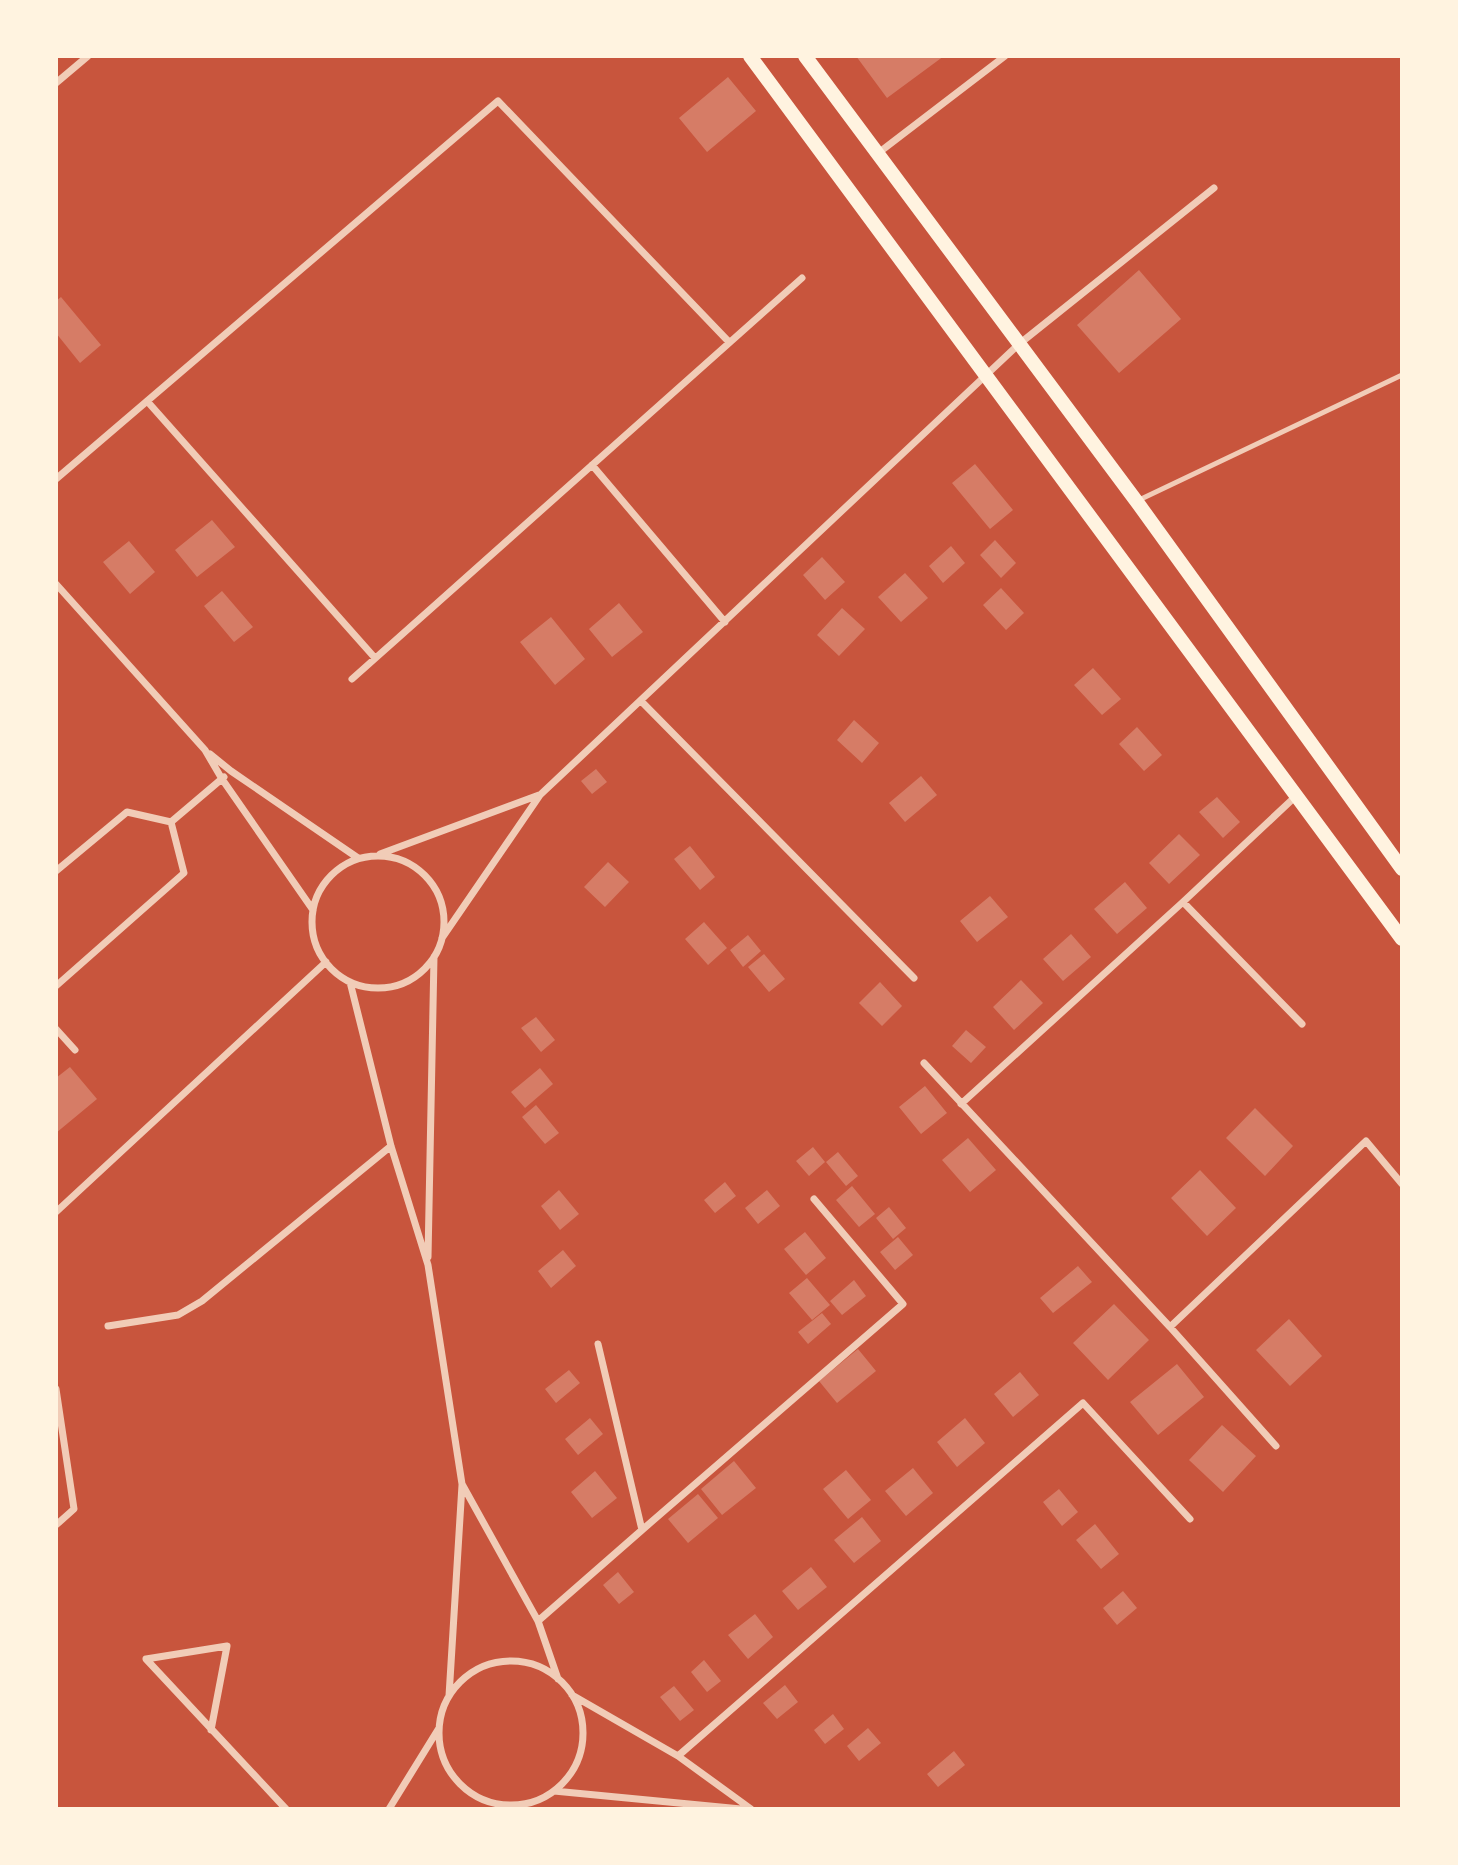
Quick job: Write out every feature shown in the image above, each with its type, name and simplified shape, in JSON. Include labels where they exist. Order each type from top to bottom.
[{"type":"main road","points":[[750,56],[1402,939]]},
{"type":"main road","points":[[805,56],[1137,502],[1402,869]]},
{"type":"street","points":[[56,83],[88,56]]},
{"type":"street","points":[[877,155],[1005,56]]},
{"type":"street","points":[[56,479],[498,101],[729,342]]},
{"type":"street","points":[[540,795],[343,865],[321,887],[313,910],[316,942],[326,962],[337,974],[366,987],[397,986],[424,970],[434,957],[442,938],[540,795],[1018,345],[1214,188]]},
{"type":"street","points":[[352,679],[802,278]]},
{"type":"street","points":[[147,401],[375,658]]},
{"type":"street","points":[[592,465],[724,622]]},
{"type":"street","points":[[56,584],[205,750],[231,771],[358,858]]},
{"type":"street","points":[[641,701],[914,978]]},
{"type":"street","points":[[205,750],[222,779],[313,910]]},
{"type":"street","points":[[172,822],[231,771]]},
{"type":"street","points":[[961,1104],[1184,902],[1296,796]]},
{"type":"street","points":[[56,871],[127,812],[172,822]]},
{"type":"street","points":[[56,986],[184,873],[172,822]]},
{"type":"street","points":[[377,855],[397,858],[415,867],[430,881],[440,899],[444,919],[442,938]]},
{"type":"street","points":[[1184,902],[1301,1024]]},
{"type":"street","points":[[428,1265],[434,957]]},
{"type":"street","points":[[56,1212],[326,962]]},
{"type":"street","points":[[350,982],[391,1146],[428,1265],[462,1484],[449,1697]]},
{"type":"street","points":[[56,1029],[75,1050]]},
{"type":"street","points":[[924,1063],[1170,1327],[1276,1446]]},
{"type":"street","points":[[1170,1327],[1366,1141],[1402,1184]]},
{"type":"street","points":[[108,1326],[178,1315],[202,1301],[391,1146]]},
{"type":"street","points":[[538,1621],[903,1304],[814,1199]]},
{"type":"street","points":[[598,1344],[642,1530]]},
{"type":"street","points":[[56,1389],[74,1509],[56,1525]]},
{"type":"street","points":[[678,1756],[1083,1403],[1191,1519]]},
{"type":"street","points":[[462,1484],[538,1621],[558,1679]]},
{"type":"street","points":[[211,1730],[227,1646],[146,1660],[211,1730],[286,1809]]},
{"type":"street","points":[[499,1662],[520,1662],[541,1668],[558,1679],[571,1695],[580,1714],[583,1736],[579,1757],[569,1776],[540,1800],[523,1805],[504,1807],[485,1801],[465,1788],[450,1772],[441,1750],[439,1727],[442,1711],[462,1680],[479,1668],[499,1662]]},
{"type":"street","points":[[571,1695],[678,1756],[751,1809]]},
{"type":"street","points":[[389,1809],[439,1727]]},
{"type":"street","points":[[554,1791],[741,1809]]},
{"type":"lane","points":[[1137,502],[1402,375]]},
{"type":"building","points":[[856,56],[944,56],[887,98]]},
{"type":"building","points":[[728,77],[756,111],[707,152],[679,118]]},
{"type":"building","points":[[1139,270],[1181,319],[1119,373],[1077,325]]},
{"type":"building","points":[[61,297],[101,345],[80,363],[56,333],[56,301]]},
{"type":"building","points":[[975,464],[1013,510],[990,529],[952,483]]},
{"type":"building","points":[[212,520],[235,547],[197,577],[175,550]]},
{"type":"building","points":[[995,540],[1016,563],[1001,578],[980,555]]},
{"type":"building","points":[[129,541],[155,572],[130,594],[103,562]]},
{"type":"building","points":[[951,546],[965,563],[943,583],[929,566]]},
{"type":"building","points":[[822,557],[845,582],[825,600],[803,575]]},
{"type":"building","points":[[905,573],[928,598],[901,622],[878,597]]},
{"type":"building","points":[[1001,588],[1024,613],[1006,630],[983,605]]},
{"type":"building","points":[[222,591],[253,627],[234,642],[204,606]]},
{"type":"building","points":[[619,603],[643,632],[612,657],[589,629]]},
{"type":"building","points":[[842,608],[865,629],[839,656],[817,635]]},
{"type":"building","points":[[551,617],[585,659],[555,685],[520,642]]},
{"type":"building","points":[[1093,668],[1121,699],[1102,715],[1074,685]]},
{"type":"building","points":[[854,720],[879,743],[862,763],[837,740]]},
{"type":"building","points":[[1137,727],[1162,755],[1144,771],[1119,744]]},
{"type":"building","points":[[596,769],[607,782],[592,794],[581,781]]},
{"type":"building","points":[[921,776],[937,795],[905,822],[889,803]]},
{"type":"building","points":[[1217,797],[1240,822],[1223,838],[1199,812]]},
{"type":"building","points":[[1179,834],[1200,855],[1169,884],[1149,863]]},
{"type":"building","points":[[690,846],[715,877],[700,890],[674,859]]},
{"type":"building","points":[[608,862],[629,882],[605,907],[584,887]]},
{"type":"building","points":[[1125,882],[1147,908],[1117,934],[1094,909]]},
{"type":"building","points":[[990,896],[1008,917],[977,942],[960,921]]},
{"type":"building","points":[[704,922],[727,948],[708,965],[685,939]]},
{"type":"building","points":[[1071,934],[1091,957],[1063,981],[1043,959]]},
{"type":"building","points":[[748,935],[761,951],[743,967],[730,950]]},
{"type":"building","points":[[764,954],[785,979],[769,992],[748,967]]},
{"type":"building","points":[[1021,980],[1043,1003],[1014,1030],[993,1007]]},
{"type":"building","points":[[880,982],[902,1006],[882,1026],[859,1003]]},
{"type":"building","points":[[536,1017],[555,1040],[541,1052],[521,1028]]},
{"type":"building","points":[[966,1030],[986,1047],[971,1063],[952,1046]]},
{"type":"building","points":[[70,1067],[97,1099],[56,1133],[56,1078]]},
{"type":"building","points":[[540,1068],[553,1084],[525,1108],[511,1092]]},
{"type":"building","points":[[925,1086],[947,1113],[921,1134],[899,1107]]},
{"type":"building","points":[[536,1105],[559,1133],[545,1144],[522,1117]]},
{"type":"building","points":[[1255,1108],[1293,1146],[1265,1176],[1226,1138]]},
{"type":"building","points":[[968,1138],[996,1170],[970,1192],[942,1160]]},
{"type":"building","points":[[813,1147],[825,1162],[809,1176],[796,1161]]},
{"type":"building","points":[[838,1152],[858,1176],[846,1186],[826,1162]]},
{"type":"building","points":[[1200,1170],[1236,1208],[1207,1236],[1171,1198]]},
{"type":"building","points":[[725,1182],[736,1196],[715,1213],[704,1200]]},
{"type":"building","points":[[852,1186],[875,1214],[859,1227],[836,1200]]},
{"type":"building","points":[[559,1190],[579,1214],[560,1230],[541,1206]]},
{"type":"building","points":[[767,1190],[780,1206],[758,1224],[745,1208]]},
{"type":"building","points":[[889,1207],[906,1228],[893,1239],[876,1218]]},
{"type":"building","points":[[805,1232],[826,1258],[806,1275],[784,1249]]},
{"type":"building","points":[[898,1237],[913,1255],[895,1270],[880,1252]]},
{"type":"building","points":[[563,1250],[576,1266],[551,1288],[538,1271]]},
{"type":"building","points":[[1078,1266],[1092,1282],[1053,1313],[1040,1298]]},
{"type":"building","points":[[807,1278],[830,1305],[812,1320],[789,1293]]},
{"type":"building","points":[[854,1280],[866,1296],[842,1315],[830,1301]]},
{"type":"building","points":[[1114,1304],[1149,1340],[1108,1380],[1073,1343]]},
{"type":"building","points":[[822,1313],[831,1324],[808,1344],[798,1332]]},
{"type":"building","points":[[1289,1319],[1322,1356],[1290,1386],[1256,1350]]},
{"type":"building","points":[[858,1349],[876,1371],[837,1403],[819,1381]]},
{"type":"building","points":[[1177,1364],[1204,1397],[1158,1435],[1130,1402]]},
{"type":"building","points":[[569,1370],[580,1383],[556,1403],[545,1389]]},
{"type":"building","points":[[1020,1372],[1039,1395],[1013,1417],[994,1394]]},
{"type":"building","points":[[590,1418],[603,1434],[578,1455],[565,1439]]},
{"type":"building","points":[[965,1418],[985,1443],[957,1467],[937,1442]]},
{"type":"building","points":[[1222,1425],[1256,1456],[1223,1492],[1189,1460]]},
{"type":"building","points":[[734,1461],[756,1488],[722,1515],[701,1489]]},
{"type":"building","points":[[913,1468],[933,1493],[906,1516],[885,1491]]},
{"type":"building","points":[[846,1470],[871,1500],[848,1519],[823,1489]]},
{"type":"building","points":[[595,1471],[617,1498],[592,1518],[571,1492]]},
{"type":"building","points":[[1059,1489],[1078,1512],[1062,1526],[1043,1502]]},
{"type":"building","points":[[698,1494],[718,1518],[688,1543],[668,1519]]},
{"type":"building","points":[[862,1517],[881,1541],[854,1563],[834,1540]]},
{"type":"building","points":[[1095,1524],[1119,1554],[1101,1569],[1076,1540]]},
{"type":"building","points":[[811,1567],[827,1587],[798,1610],[782,1591]]},
{"type":"building","points":[[618,1572],[634,1592],[619,1604],[603,1585]]},
{"type":"building","points":[[1123,1591],[1137,1608],[1117,1625],[1103,1608]]},
{"type":"building","points":[[755,1614],[773,1637],[748,1659],[728,1635]]},
{"type":"building","points":[[704,1660],[721,1681],[707,1692],[691,1672]]},
{"type":"building","points":[[785,1685],[798,1702],[777,1719],[763,1703]]},
{"type":"building","points":[[674,1686],[694,1710],[680,1721],[660,1697]]},
{"type":"building","points":[[833,1714],[844,1729],[825,1744],[814,1730]]},
{"type":"building","points":[[868,1728],[881,1743],[859,1761],[847,1746]]},
{"type":"building","points":[[954,1751],[965,1765],[938,1787],[927,1774]]}]
